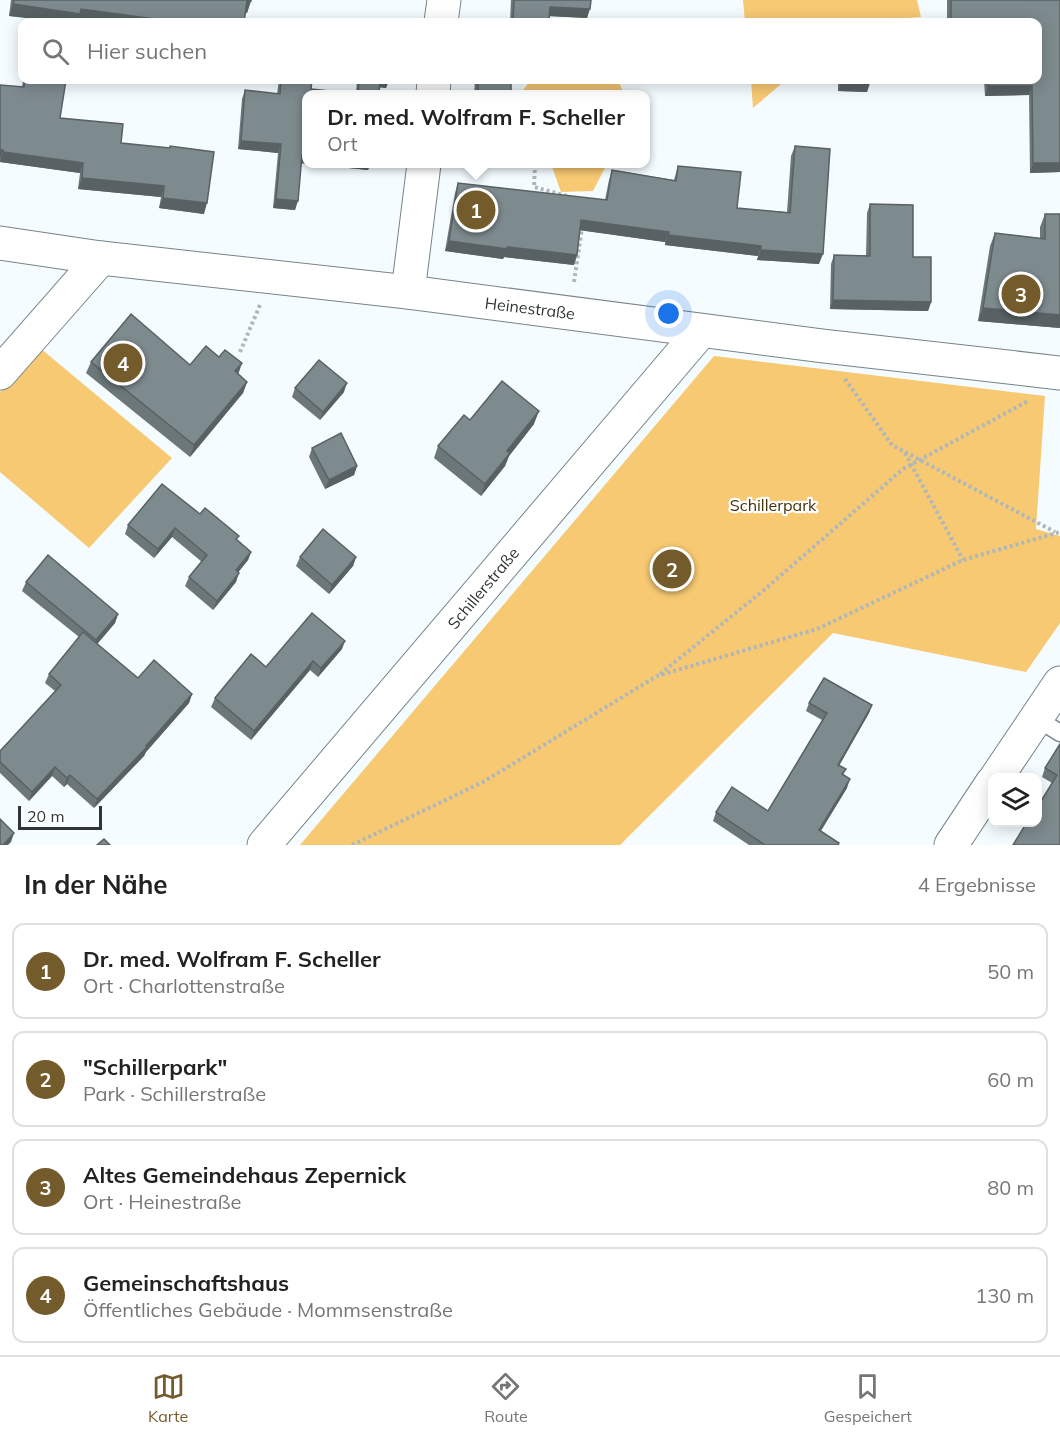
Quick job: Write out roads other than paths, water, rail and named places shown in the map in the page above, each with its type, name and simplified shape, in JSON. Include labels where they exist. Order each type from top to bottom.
[{"type":"street","points":[[442,18],[444,0]]},
{"type":"street","points":[[408,292],[424,168]]},
{"type":"street","name":"Heinestraße","points":[[0,243],[101,258],[408,292],[823,346],[1053,372]]},
{"type":"street","points":[[0,373],[101,258]]},
{"type":"street","name":"Schillerstraße","points":[[264,845],[701,330]]},
{"type":"street","points":[[1000,773],[1048,726],[1060,683]]},
{"type":"street","points":[[951,845],[988,790]]},
{"type":"place","name":"Dr. med. Wolfram F. Scheller","points":[[476,210]]},
{"type":"place","name":"Altes Gemeindehaus Zepernick","points":[[1021,294]]},
{"type":"place","name":"Gemeinschaftshaus","points":[[123,363]]},
{"type":"place","name":"\"Schillerpark\"","points":[[672,569]]},
{"type":"park label","name":"Schillerpark","points":[[773,505]]}]
